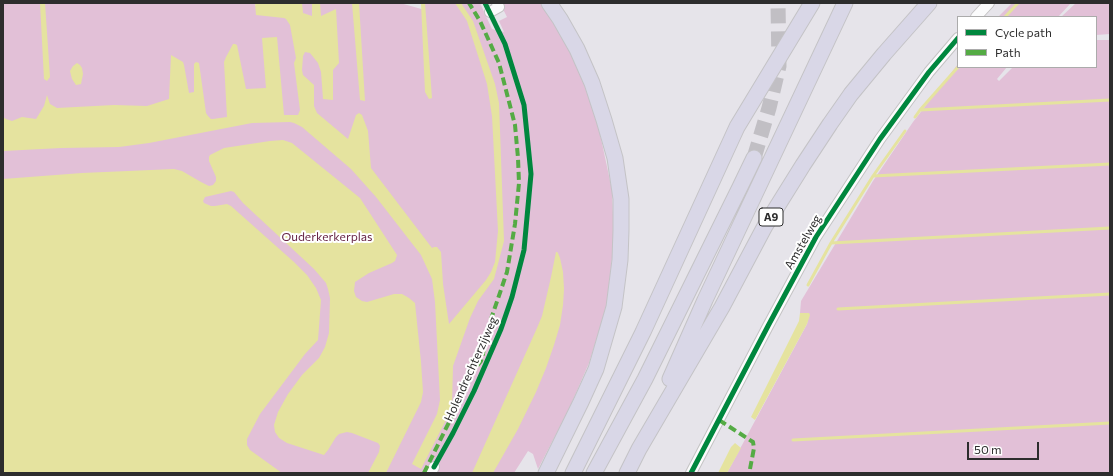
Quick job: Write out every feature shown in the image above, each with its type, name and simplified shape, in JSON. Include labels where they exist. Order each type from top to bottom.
[{"type":"highway","points":[[546,473],[581,402],[598,363],[614,307],[620,260],[621,230],[621,199],[615,158],[604,120],[592,83],[577,49],[549,3]]},
{"type":"highway","points":[[573,473],[643,332],[738,127],[812,3]]},
{"type":"highway","name":"A9","points":[[639,449],[705,300],[846,3]]},
{"type":"highway","name":"A9","points":[[626,473],[722,307],[765,226],[803,165],[851,94],[888,48],[929,3]]},
{"type":"highway","points":[[594,473],[645,379],[754,158]]},
{"type":"street","points":[[490,12],[499,7],[496,3]]},
{"type":"street","points":[[977,16],[989,3]]},
{"type":"street","name":"Amstelweg","points":[[691,473],[816,237],[880,138],[929,72],[957,39]]},
{"type":"green space","name":"Ouderkerkerplas","points":[[3,3],[255,3],[255,6],[302,3],[400,3],[425,10],[425,3],[480,3],[492,29],[504,32],[499,21],[507,17],[500,3],[540,3],[572,55],[589,93],[600,134],[612,190],[614,240],[607,305],[589,363],[569,409],[538,469],[533,454],[528,451],[514,473],[3,473]]},
{"type":"green space","points":[[1012,3],[1071,3],[1059,16],[999,16]]},
{"type":"green space","points":[[1076,3],[1110,3],[1110,34],[1097,35],[1097,16],[1062,16]]},
{"type":"green space","points":[[1097,40],[1110,40],[1110,473],[727,473],[807,324],[809,313],[800,313],[801,301],[873,181],[913,122],[957,65],[957,68],[1006,68],[997,79],[999,81],[1012,68],[1097,68]]},
{"type":"shaded area","points":[[40,3],[45,3],[50,77],[47,81],[44,79]]},
{"type":"shaded area","points":[[255,3],[302,3],[303,13],[312,16],[312,3],[320,3],[321,16],[336,9],[339,63],[333,70],[333,100],[323,99],[321,72],[318,63],[310,53],[305,52],[303,56],[303,75],[314,85],[314,106],[317,113],[348,139],[356,115],[359,113],[362,115],[368,131],[371,168],[432,248],[437,247],[441,252],[443,284],[449,324],[491,272],[495,262],[498,231],[492,116],[487,84],[467,21],[455,3],[461,3],[473,21],[495,84],[499,103],[504,241],[494,279],[478,301],[470,318],[453,366],[452,404],[447,418],[421,469],[412,464],[437,414],[440,400],[435,302],[432,279],[421,255],[376,197],[351,169],[302,127],[290,122],[252,123],[149,143],[119,147],[3,151],[3,117],[12,121],[22,117],[36,119],[44,106],[47,95],[50,104],[57,108],[114,105],[147,106],[169,99],[171,55],[183,62],[189,93],[194,92],[194,64],[196,62],[199,63],[206,113],[211,119],[227,117],[224,62],[226,57],[233,44],[237,45],[246,89],[266,88],[262,38],[277,37],[284,115],[298,115],[300,110],[294,63],[296,58],[290,25],[284,18],[256,15]]},
{"type":"shaded area","points":[[352,3],[359,3],[365,101],[360,100]]},
{"type":"shaded area","points":[[421,3],[425,3],[432,98],[429,99],[425,92]]},
{"type":"shaded area","points":[[77,63],[82,68],[83,74],[81,84],[76,85],[72,79],[70,71]]},
{"type":"shaded area","name":"Ouderkerkerplas","points":[[283,140],[292,143],[360,198],[397,255],[395,261],[392,263],[369,273],[355,282],[354,291],[356,297],[367,302],[394,294],[402,294],[415,303],[423,392],[421,402],[386,473],[368,473],[379,452],[380,446],[378,443],[352,433],[347,432],[339,434],[324,455],[287,443],[279,438],[275,432],[274,425],[278,412],[288,394],[302,375],[319,358],[325,347],[329,333],[330,298],[326,283],[314,269],[243,203],[234,192],[231,191],[205,197],[203,201],[211,206],[227,204],[231,206],[307,275],[316,288],[321,300],[318,340],[305,354],[260,414],[247,439],[247,445],[250,450],[282,473],[3,473],[3,179],[82,173],[174,169],[182,171],[209,186],[213,185],[216,181],[216,177],[209,161],[210,155],[224,148]]},
{"type":"shaded area","points":[[556,252],[560,258],[563,272],[563,305],[560,325],[546,368],[518,429],[493,473],[472,473],[542,316]]},
{"type":"shaded area","points":[[800,313],[809,313],[810,315],[807,324],[755,420],[751,417],[799,321]]},
{"type":"shaded area","points":[[735,443],[741,448],[727,473],[718,473],[731,447]]},
{"type":"waterway","points":[[1006,16],[1018,3]]},
{"type":"waterway","points":[[915,117],[957,68]]},
{"type":"waterway","points":[[920,110],[1110,100]]},
{"type":"waterway","points":[[808,285],[831,243],[873,176],[905,131]]},
{"type":"waterway","points":[[873,176],[1110,164]]},
{"type":"waterway","points":[[831,243],[1110,228]]},
{"type":"waterway","points":[[838,309],[1110,294]]},
{"type":"waterway","points":[[793,440],[1110,423]]},
{"type":"tunnel","points":[[754,158],[769,108],[779,66],[778,3]]},
{"type":"marked path","points":[[424,473],[457,406],[470,375],[481,361],[487,331],[507,272],[515,224],[519,183],[515,125],[499,63],[480,21],[469,3]]},
{"type":"marked path","points":[[719,420],[753,442],[754,448],[750,469]]},
{"type":"cycle path","name":"Holendrechterzijweg","points":[[434,467],[474,391],[501,329],[512,297],[524,250],[531,174],[524,105],[505,44],[485,3]]},
{"type":"cycle path","points":[[691,473],[816,237],[880,139],[929,72],[957,39]]}]
